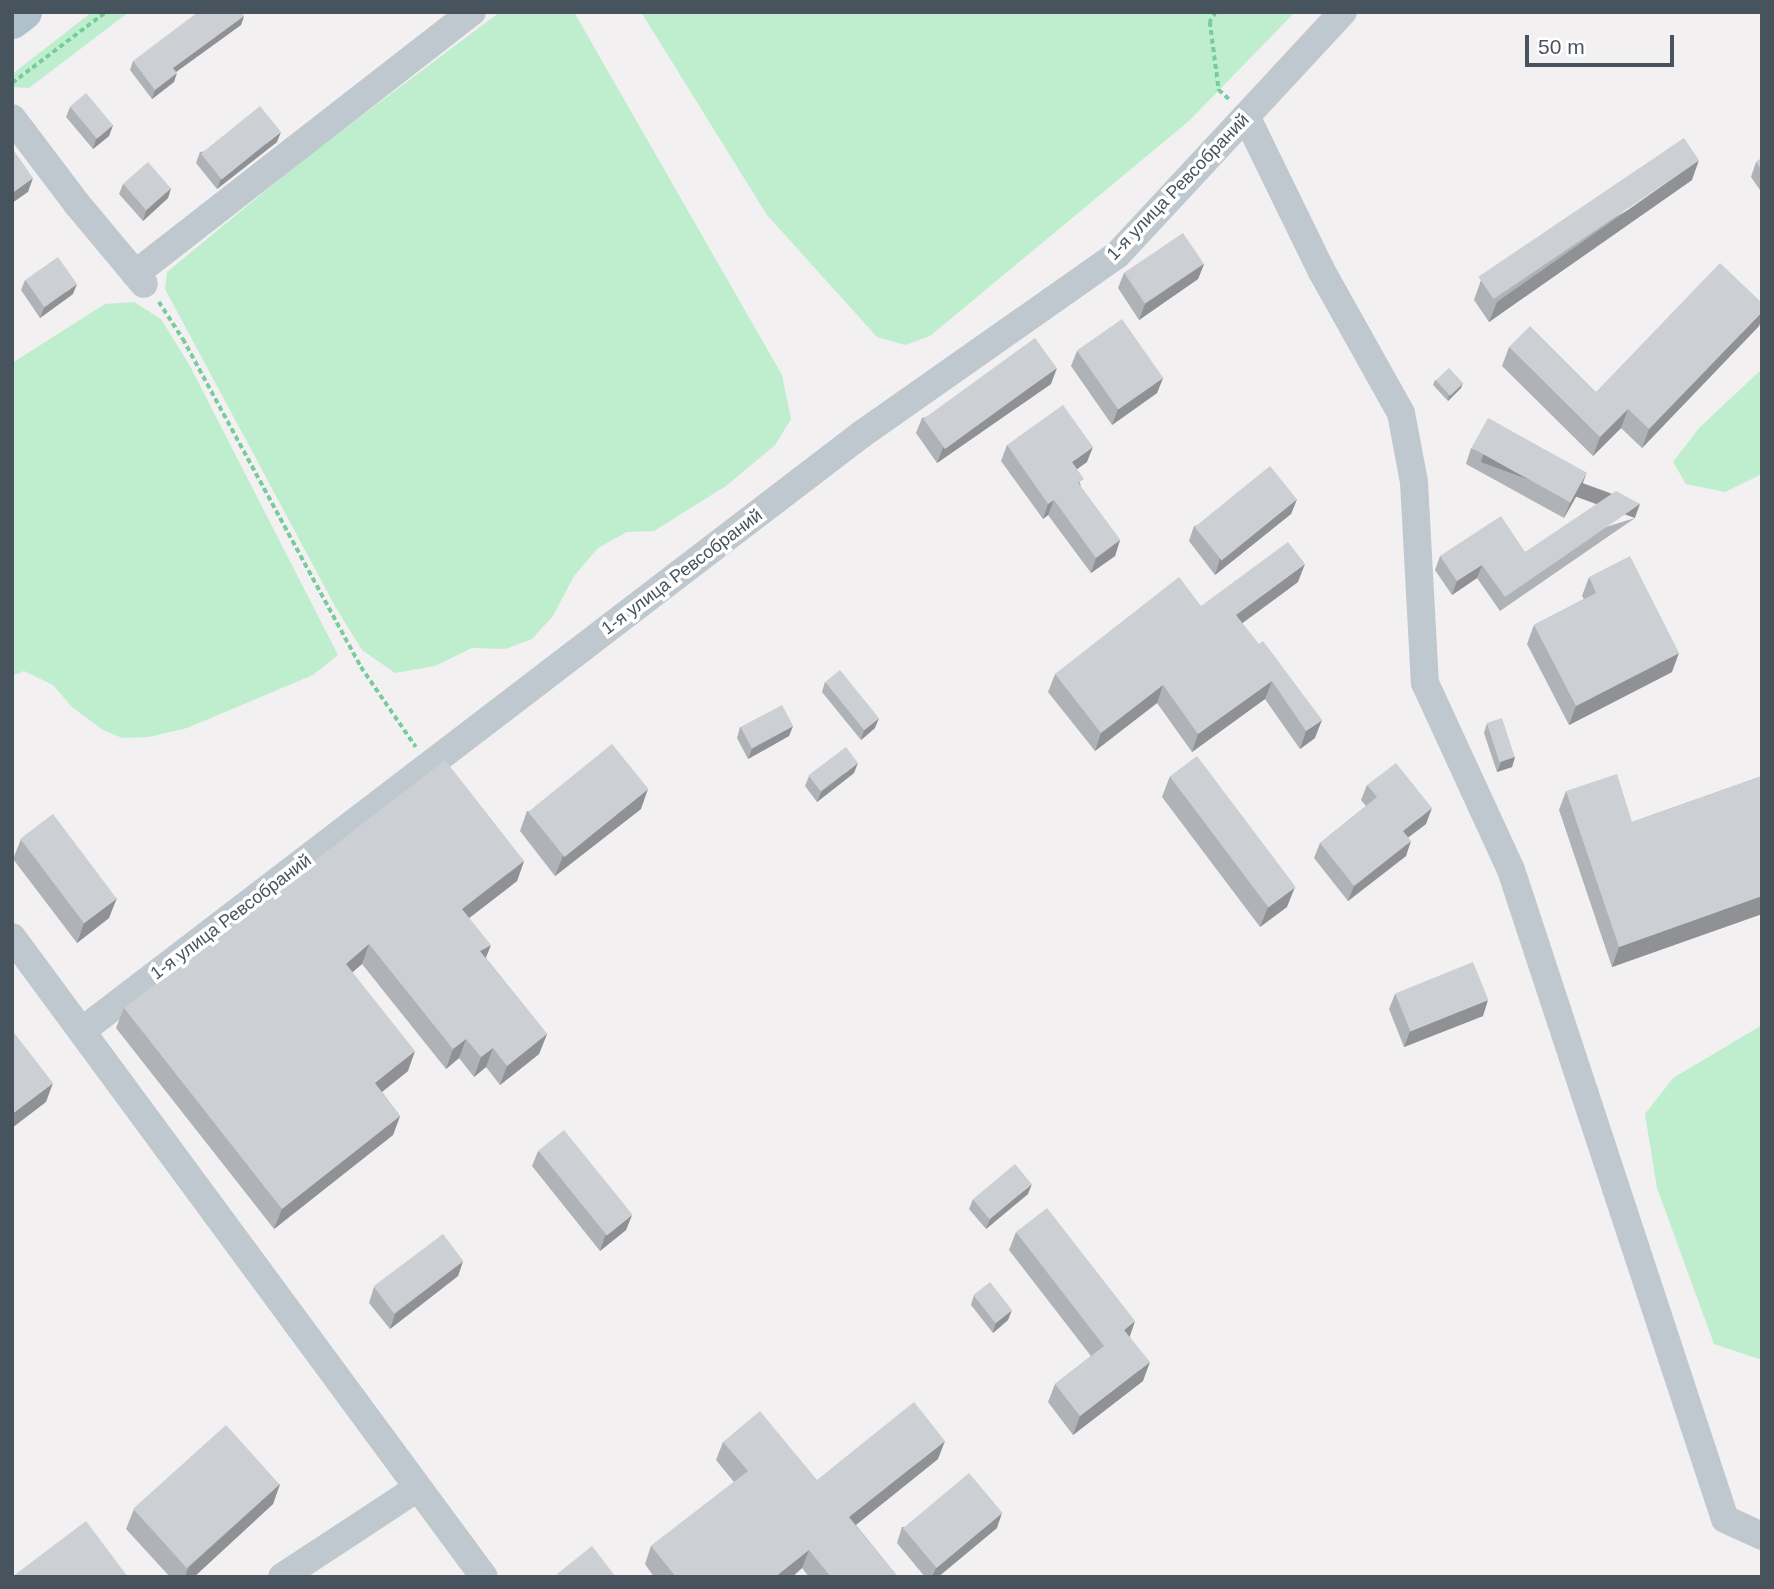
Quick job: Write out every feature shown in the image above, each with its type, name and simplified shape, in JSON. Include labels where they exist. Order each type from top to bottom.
[{"type":"main road","points":[[12,21],[24,12]]},
{"type":"street","points":[[12,118],[139,279],[472,12]]},
{"type":"street","name":"1-я улица Ревсобраний","points":[[83,1030],[862,434],[1117,255],[1343,12]]},
{"type":"street","points":[[1247,116],[1321,270],[1401,413],[1414,482],[1425,683],[1511,870],[1725,1519],[1762,1536]]},
{"type":"street","points":[[12,937],[83,1030],[416,1489],[484,1577]]},
{"type":"street","points":[[282,1577],[416,1489]]},
{"type":"path","points":[[12,83],[106,12]]},
{"type":"path","points":[[1216,12],[1210,22],[1219,90],[1247,116]]},
{"type":"path","points":[[139,279],[183,339],[361,667],[429,765]]},
{"type":"green space","points":[[92,12],[129,12],[29,88],[12,87],[12,74]]},
{"type":"green space","points":[[500,12],[574,12],[782,375],[791,419],[775,445],[726,486],[654,531],[627,532],[598,548],[574,576],[553,616],[532,639],[505,649],[472,648],[435,666],[395,673],[362,650],[336,608],[165,289],[167,272],[304,159]]},
{"type":"green space","points":[[641,12],[1295,12],[1189,121],[930,336],[905,345],[877,337],[767,215]]},
{"type":"green space","points":[[134,302],[161,319],[190,366],[338,655],[313,675],[187,728],[149,737],[122,738],[103,730],[72,707],[53,685],[24,671],[12,676],[12,363],[105,304]]},
{"type":"green space","points":[[1762,369],[1762,474],[1725,492],[1686,484],[1673,462],[1699,428]]},
{"type":"green space","points":[[1762,1025],[1762,1360],[1714,1344],[1657,1188],[1645,1114],[1673,1078]]},
{"type":"building","points":[[198,12],[241,12],[244,16],[173,68],[177,73],[155,90],[133,61]]},
{"type":"building","points":[[86,93],[113,125],[97,139],[70,106]]},
{"type":"building","points":[[260,106],[281,132],[222,179],[201,154]]},
{"type":"building","points":[[1684,138],[1699,160],[1493,299],[1478,277]]},
{"type":"building","points":[[12,148],[33,178],[12,193]]},
{"type":"building","points":[[1762,158],[1762,170],[1756,162]]},
{"type":"building","points":[[148,162],[171,188],[146,210],[123,184]]},
{"type":"building","points":[[1183,233],[1204,264],[1145,303],[1124,273]]},
{"type":"building","points":[[58,257],[77,284],[44,307],[25,280]]},
{"type":"building","points":[[1720,263],[1762,303],[1762,312],[1649,429],[1628,409],[1600,437],[1509,347],[1530,326],[1596,392]]},
{"type":"building","points":[[1122,319],[1163,378],[1118,410],[1077,351]]},
{"type":"building","points":[[1035,338],[1057,368],[945,449],[923,419]]},
{"type":"building","points":[[1449,368],[1463,383],[1450,396],[1436,380]]},
{"type":"building","points":[[1063,405],[1093,447],[1072,462],[1084,479],[1078,483],[1120,540],[1096,558],[1054,500],[1048,504],[1007,445]]},
{"type":"building","points":[[1488,418],[1587,473],[1570,503],[1472,448]]},
{"type":"building","points":[[1270,466],[1297,499],[1222,560],[1195,527]]},
{"type":"building","points":[[1616,491],[1640,504],[1505,597],[1482,565],[1457,581],[1440,556],[1501,516],[1525,552]]},
{"type":"building","points":[[1288,542],[1305,564],[1236,615],[1259,644],[1263,641],[1322,720],[1306,731],[1272,681],[1198,734],[1163,685],[1101,733],[1055,674],[1179,577],[1201,606]]},
{"type":"building","points":[[1630,556],[1679,653],[1576,706],[1534,625],[1596,593],[1589,577]]},
{"type":"building","points":[[840,670],[879,718],[864,730],[825,682]]},
{"type":"building","points":[[782,705],[793,726],[752,748],[741,727]]},
{"type":"building","points":[[1502,718],[1515,757],[1499,762],[1487,723]]},
{"type":"building","points":[[612,744],[649,789],[565,857],[528,812]]},
{"type":"building","points":[[846,747],[858,763],[821,791],[808,775]]},
{"type":"building","points":[[1197,756],[1296,887],[1269,907],[1170,776]]},
{"type":"building","points":[[445,760],[524,861],[462,909],[491,945],[480,951],[547,1034],[507,1066],[493,1048],[481,1057],[466,1039],[453,1049],[369,944],[346,964],[415,1051],[375,1083],[400,1116],[282,1209],[124,1008]]},
{"type":"building","points":[[1396,763],[1432,808],[1403,831],[1411,841],[1354,886],[1320,843],[1377,797],[1367,785]]},
{"type":"building","points":[[1617,774],[1632,822],[1762,776],[1762,896],[1619,947],[1566,791]]},
{"type":"building","points":[[53,814],[117,899],[84,923],[20,839]]},
{"type":"building","points":[[1473,962],[1488,1000],[1410,1031],[1395,993]]},
{"type":"building","points":[[12,1030],[53,1083],[12,1114]]},
{"type":"building","points":[[564,1130],[633,1215],[607,1235],[538,1151]]},
{"type":"building","points":[[1015,1164],[1032,1184],[990,1219],[973,1199]]},
{"type":"building","points":[[1047,1208],[1135,1321],[1124,1330],[1150,1362],[1080,1416],[1055,1384],[1104,1346],[1016,1232]]},
{"type":"building","points":[[443,1234],[463,1261],[394,1314],[374,1286]]},
{"type":"building","points":[[990,1282],[1012,1310],[996,1323],[973,1295]]},
{"type":"building","points":[[914,1402],[945,1441],[849,1517],[898,1577],[831,1577],[809,1550],[775,1577],[676,1577],[651,1546],[748,1471],[723,1442],[760,1411],[817,1480]]},
{"type":"building","points":[[226,1425],[280,1484],[187,1568],[133,1509]]},
{"type":"building","points":[[969,1473],[1002,1513],[937,1568],[903,1528]]},
{"type":"building","points":[[86,1521],[128,1577],[12,1577]]},
{"type":"building","points":[[592,1546],[616,1577],[559,1577],[557,1574]]}]
